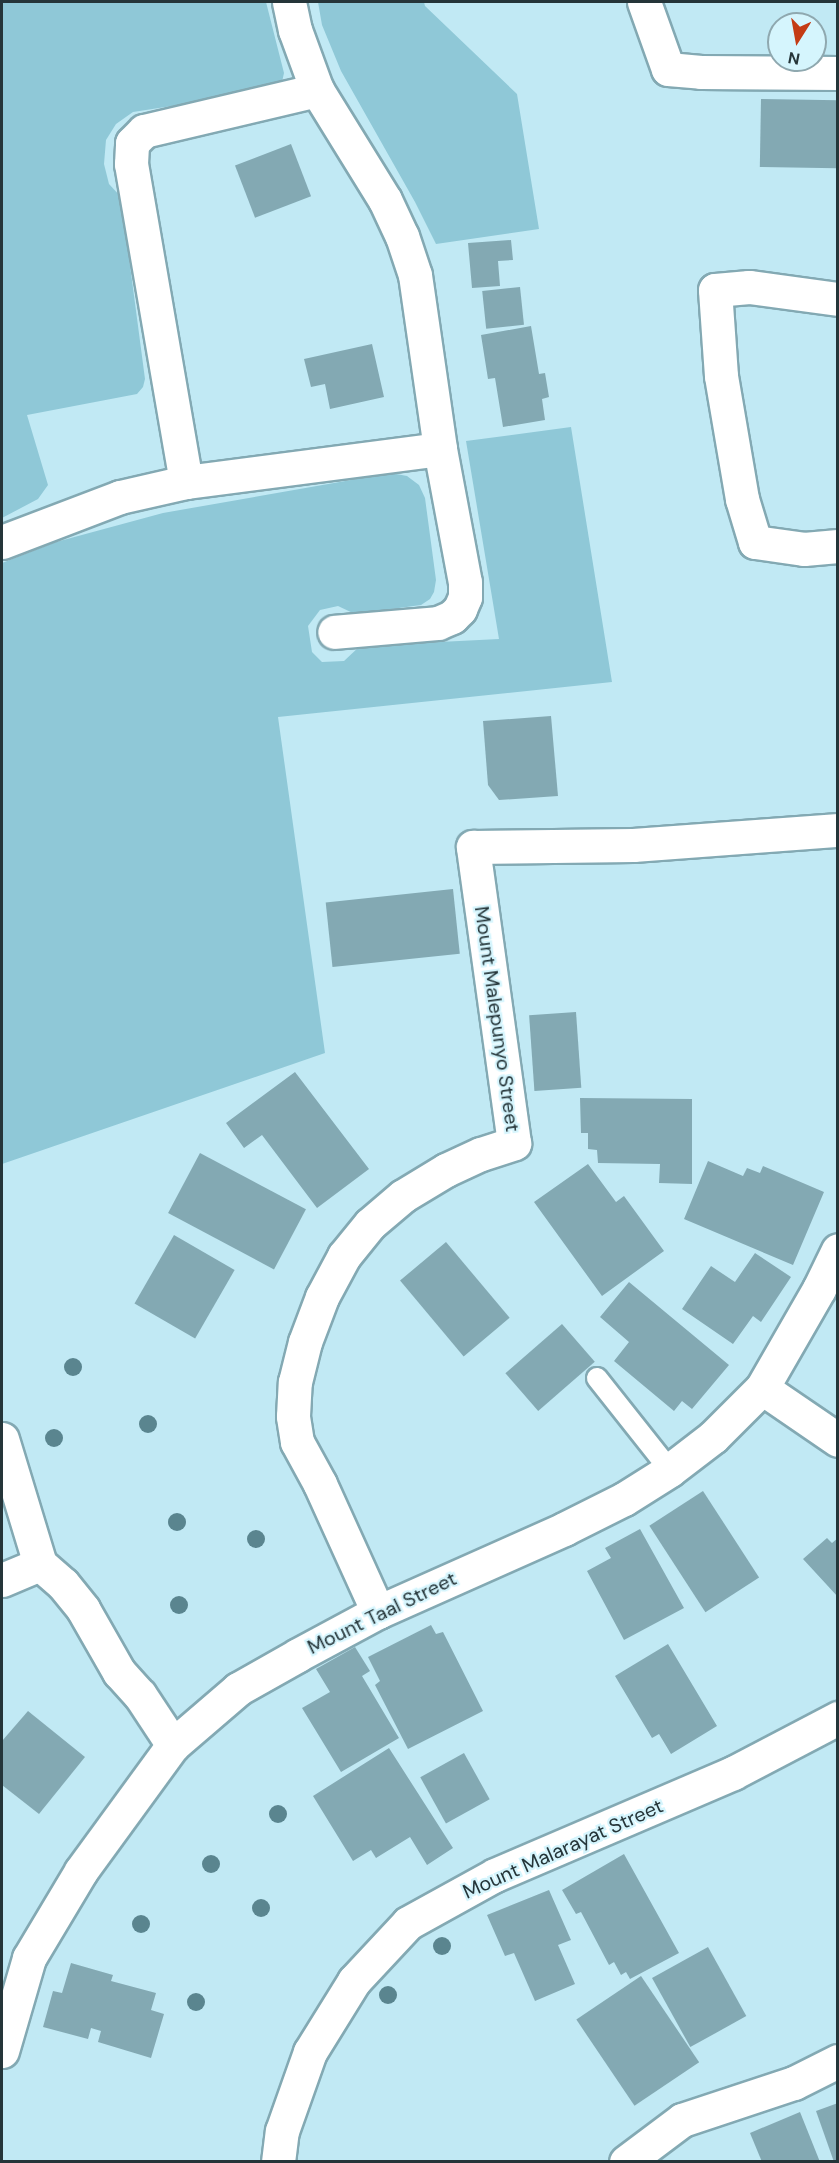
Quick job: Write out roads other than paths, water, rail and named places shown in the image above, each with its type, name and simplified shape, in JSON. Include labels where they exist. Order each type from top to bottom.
[{"type":"street","points":[[289,2],[295,30],[317,90],[385,200],[402,236],[415,274],[441,449],[465,582],[465,597],[460,609],[452,617],[438,623],[334,632]]},
{"type":"street","points":[[644,2],[668,69],[701,72],[837,73]]},
{"type":"street","points":[[186,482],[131,164],[132,143],[144,131],[317,90]]},
{"type":"street","points":[[837,299],[749,287],[715,290],[721,376],[742,499],[755,542],[804,549],[837,546]]},
{"type":"street","points":[[2,542],[120,497],[186,482],[441,449]]},
{"type":"street","name":"Mount Malepunyo Street","points":[[378,1612],[320,1484],[297,1442],[293,1416],[295,1382],[304,1342],[322,1297],[344,1256],[370,1224],[403,1196],[446,1170],[481,1154],[514,1143],[473,848],[633,845],[837,830]]},
{"type":"street","name":"Mount Taal Street","points":[[2,2051],[15,1953],[81,1870],[172,1745],[238,1689],[378,1612],[564,1529],[624,1499],[670,1470],[713,1437],[762,1388],[819,1289],[837,1250]]},
{"type":"street","points":[[762,1388],[837,1440]]},
{"type":"street","points":[[2,1439],[39,1564],[63,1584],[83,1609],[109,1657],[159,1721],[172,1745]]},
{"type":"street","points":[[2,1580],[39,1564]]},
{"type":"street","name":"Mount Malarayat Street","points":[[278,2162],[282,2131],[310,2052],[354,1981],[408,1923],[495,1875],[733,1773],[837,1718]]},
{"type":"street","points":[[626,2162],[682,2120],[794,2083],[837,2061]]},
{"type":"lane","points":[[597,1378],[670,1470]]}]
